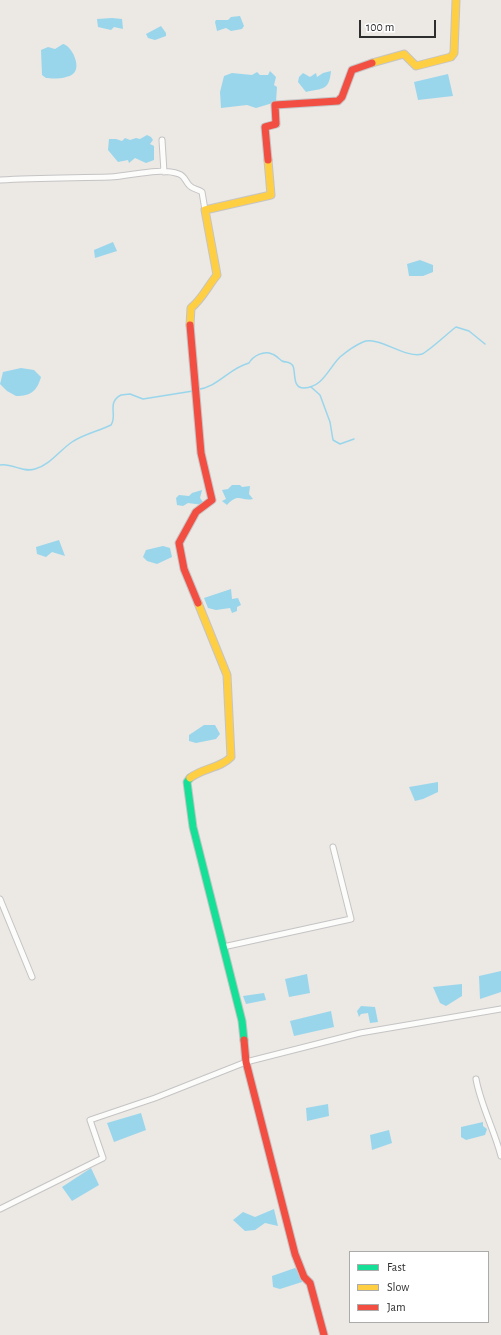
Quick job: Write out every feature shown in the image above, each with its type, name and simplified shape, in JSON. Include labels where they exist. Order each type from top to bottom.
[{"type":"street","points":[[205,210],[271,195],[265,127],[276,124],[276,105],[338,101],[342,97],[352,70],[392,56],[404,54],[416,66],[453,55],[456,0]]},
{"type":"street","points":[[162,140],[164,172]]},
{"type":"street","points":[[0,180],[47,177],[110,177],[164,172],[181,174],[188,184],[202,192],[217,275],[205,289],[200,301],[191,308],[190,324],[201,453],[208,477],[212,500],[196,512],[179,543],[184,568],[227,675],[230,760],[208,766],[189,778],[186,782],[194,827],[242,1021],[246,1062],[290,1238],[301,1270],[310,1284],[324,1335]]},
{"type":"street","points":[[223,947],[351,919],[333,847]]},
{"type":"street","points":[[0,899],[32,977]]},
{"type":"street","points":[[0,1209],[103,1158],[90,1120],[155,1098],[246,1062],[360,1033],[501,1009]]},
{"type":"street","points":[[476,1079],[479,1095],[495,1134],[501,1156]]},
{"type":"water","points":[[240,16],[244,26],[242,29],[231,31],[226,28],[217,31],[216,20],[228,20],[231,17]]},
{"type":"water","points":[[97,19],[122,19],[123,29],[114,27],[111,30],[98,27]]},
{"type":"water","points":[[161,26],[166,33],[166,36],[155,40],[148,38],[146,34]]},
{"type":"water","points":[[63,44],[70,48],[72,52],[76,61],[76,70],[71,75],[65,77],[46,78],[42,75],[41,50],[48,47],[55,49]]},
{"type":"water","points":[[270,71],[276,77],[274,85],[277,87],[276,102],[256,108],[247,105],[221,108],[220,92],[224,76],[232,73],[252,75],[257,72],[260,75],[268,75]]},
{"type":"water","points":[[331,71],[329,82],[324,88],[321,89],[306,92],[298,82],[299,77],[303,73],[310,77],[316,73],[317,77],[323,73]]},
{"type":"water","points":[[448,74],[453,96],[418,100],[414,82]]},
{"type":"water","points":[[147,135],[153,140],[150,144],[154,146],[154,160],[146,163],[135,158],[129,163],[128,160],[118,162],[108,150],[109,139],[122,141],[125,138],[130,140],[136,138],[140,139]]},
{"type":"water","points":[[113,242],[117,251],[95,258],[94,250]]},
{"type":"water","points":[[420,260],[433,265],[433,272],[423,276],[409,276],[407,264]]},
{"type":"water","points":[[21,368],[34,370],[41,377],[38,386],[33,392],[26,395],[16,396],[7,391],[0,384],[3,372]]},
{"type":"water","points":[[232,485],[240,485],[242,487],[250,486],[249,494],[253,499],[249,500],[237,498],[227,505],[222,501],[226,499],[222,490],[228,489]]},
{"type":"water","points":[[202,490],[200,498],[203,505],[188,503],[183,506],[177,505],[176,498],[179,495],[189,496],[192,493]]},
{"type":"water","points":[[59,540],[65,556],[52,552],[46,557],[37,554],[36,547]]},
{"type":"water","points":[[163,546],[170,548],[172,557],[157,564],[147,561],[143,557],[146,550]]},
{"type":"water","points":[[231,589],[232,599],[238,598],[241,605],[237,607],[237,611],[232,613],[230,608],[216,610],[208,608],[204,598]]},
{"type":"water","points":[[204,725],[215,725],[220,734],[216,739],[196,743],[189,741],[189,735]]},
{"type":"water","points":[[438,782],[438,792],[415,801],[409,787]]},
{"type":"water","points":[[501,971],[501,992],[480,999],[479,976]]},
{"type":"water","points":[[307,974],[310,993],[289,997],[285,979]]},
{"type":"water","points":[[462,984],[462,996],[446,1006],[440,1003],[433,987]]},
{"type":"water","points":[[264,993],[266,1000],[246,1004],[243,996]]},
{"type":"water","points":[[361,1006],[375,1007],[378,1022],[370,1023],[368,1013],[361,1014],[359,1017],[357,1011]]},
{"type":"water","points":[[331,1011],[334,1027],[294,1036],[290,1021]]},
{"type":"water","points":[[328,1104],[329,1116],[307,1121],[306,1108]]},
{"type":"water","points":[[141,1113],[146,1130],[114,1142],[107,1123]]},
{"type":"water","points":[[483,1122],[483,1126],[487,1129],[485,1135],[466,1140],[461,1137],[461,1127]]},
{"type":"water","points":[[389,1130],[392,1143],[372,1150],[370,1135]]},
{"type":"water","points":[[91,1168],[99,1185],[72,1201],[62,1187]]},
{"type":"water","points":[[274,1209],[278,1226],[265,1223],[255,1230],[245,1231],[233,1220],[243,1212],[255,1217]]},
{"type":"water","points":[[295,1268],[303,1275],[302,1282],[280,1289],[273,1287],[272,1276]]},
{"type":"waterway","points":[[196,390],[211,385],[242,365],[249,363],[256,356],[262,353],[269,353],[282,361],[292,364],[296,383],[298,386],[304,388],[311,387],[321,381],[340,357],[363,342],[376,342],[415,355],[422,354],[456,327],[469,331],[485,344]]},
{"type":"waterway","points":[[311,387],[320,395],[330,422],[333,440],[340,444],[354,439]]},
{"type":"waterway","points":[[0,465],[9,465],[26,470],[40,467],[77,439],[111,425],[113,421],[113,405],[117,398],[121,395],[130,394],[143,399],[193,391]]},
{"type":"traffic: fast","points":[[190,778],[187,782],[193,827],[242,1021],[244,1040]]},
{"type":"traffic: slow","points":[[372,63],[404,54],[416,66],[451,57],[454,53],[456,0]]},
{"type":"traffic: slow","points":[[190,325],[191,308],[202,297],[217,275],[205,210],[271,195],[268,160]]},
{"type":"traffic: slow","points":[[190,778],[200,772],[222,764],[231,757],[227,675],[198,603]]},
{"type":"traffic: jam","points":[[268,160],[265,127],[276,124],[275,105],[338,101],[342,97],[352,70],[372,63]]},
{"type":"traffic: jam","points":[[190,325],[201,453],[212,500],[196,512],[179,543],[184,569],[198,603]]},
{"type":"traffic: jam","points":[[244,1040],[246,1062],[295,1254],[304,1277],[310,1283],[324,1335]]}]
